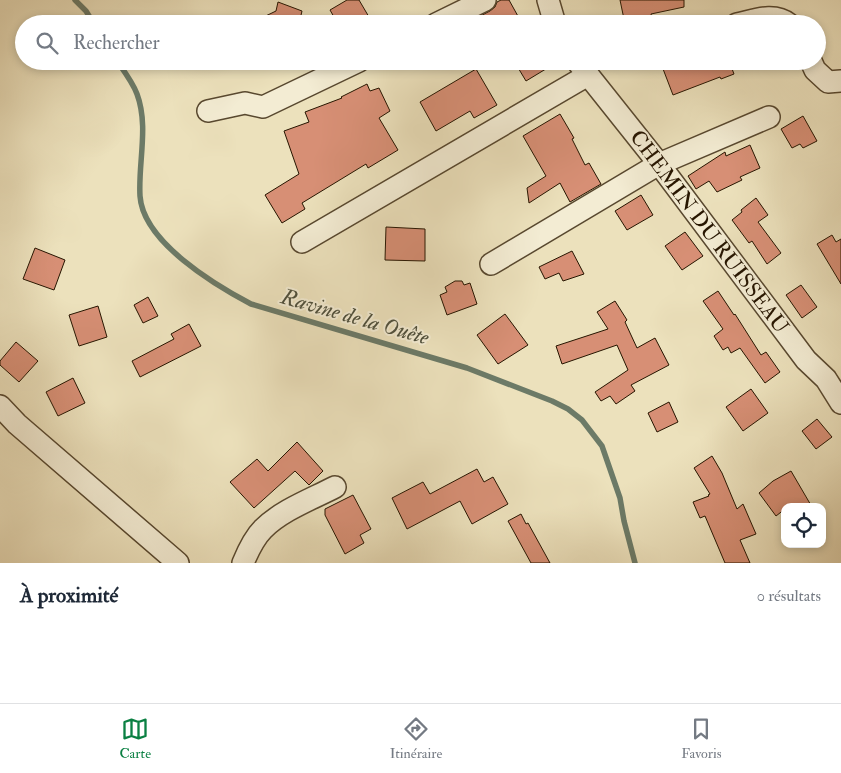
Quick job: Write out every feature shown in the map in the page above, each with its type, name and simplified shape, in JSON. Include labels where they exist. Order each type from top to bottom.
[{"type":"street","points":[[454,15],[485,0]]},
{"type":"street","points":[[548,0],[552,15]]},
{"type":"street","points":[[208,111],[245,102],[263,108],[341,70]]},
{"type":"street","points":[[302,242],[580,70]]},
{"type":"street","name":"CHEMIN DU RUISSEAU","points":[[585,70],[659,164],[806,360],[826,379],[841,403]]},
{"type":"street","points":[[815,70],[828,82],[841,81]]},
{"type":"street","points":[[491,264],[659,164],[769,117]]},
{"type":"street","points":[[0,406],[17,424],[178,563]]},
{"type":"street","points":[[243,563],[249,548],[264,529],[284,514],[335,487]]},
{"type":"building","points":[[347,0],[359,0],[368,15],[333,15],[330,10]]},
{"type":"building","points":[[509,0],[517,15],[482,15],[495,7],[497,2]]},
{"type":"building","points":[[620,0],[684,0],[684,7],[651,15],[623,15]]},
{"type":"building","points":[[278,2],[302,11],[301,15],[268,15],[276,11]]},
{"type":"building","points":[[477,70],[497,105],[474,118],[470,111],[436,131],[420,102]]},
{"type":"building","points":[[519,70],[544,70],[526,81]]},
{"type":"building","points":[[663,70],[732,70],[734,74],[721,79],[720,77],[673,95]]},
{"type":"building","points":[[367,84],[370,91],[379,88],[390,111],[379,118],[398,150],[368,168],[366,164],[302,203],[305,209],[282,223],[265,195],[299,174],[284,131],[309,122],[305,112],[342,98]]},
{"type":"building","points":[[560,114],[574,138],[572,139],[585,165],[589,163],[601,184],[570,202],[560,183],[529,203],[527,188],[546,176],[523,136]]},
{"type":"building","points":[[803,116],[817,141],[803,148],[800,144],[792,148],[781,129]]},
{"type":"building","points":[[750,145],[760,168],[740,177],[742,180],[717,192],[709,181],[696,189],[688,176],[725,152],[726,156]]},
{"type":"building","points":[[641,195],[653,215],[627,230],[615,211]]},
{"type":"building","points":[[756,198],[768,215],[758,222],[781,253],[767,264],[752,241],[749,243],[732,220]]},
{"type":"building","points":[[386,227],[425,229],[425,261],[385,260]]},
{"type":"building","points":[[685,232],[703,256],[682,270],[665,246]]},
{"type":"building","points":[[832,235],[836,242],[841,239],[841,284],[817,244]]},
{"type":"building","points":[[35,248],[65,260],[54,290],[23,279]]},
{"type":"building","points":[[572,251],[584,274],[563,281],[559,273],[545,279],[539,267]]},
{"type":"building","points":[[455,281],[462,281],[464,285],[470,283],[477,304],[447,315],[440,295],[447,292],[445,287]]},
{"type":"building","points":[[801,285],[817,307],[802,318],[786,295]]},
{"type":"building","points":[[718,291],[761,355],[766,352],[780,372],[765,383],[740,348],[731,353],[728,347],[723,350],[714,336],[723,329],[703,301]]},
{"type":"building","points":[[148,297],[158,316],[143,323],[134,305]]},
{"type":"building","points":[[615,301],[627,320],[625,322],[637,348],[655,338],[669,365],[631,385],[635,391],[616,404],[610,396],[601,401],[595,392],[628,370],[617,345],[562,364],[556,346],[608,329],[597,312]]},
{"type":"building","points":[[98,306],[107,337],[79,346],[69,315]]},
{"type":"building","points":[[505,314],[528,345],[498,364],[477,335]]},
{"type":"building","points":[[189,324],[201,346],[140,377],[132,361],[174,339],[171,334]]},
{"type":"building","points":[[16,342],[38,361],[19,382],[0,365],[0,361]]},
{"type":"building","points":[[73,378],[85,403],[58,416],[46,392]]},
{"type":"building","points":[[751,389],[768,413],[743,431],[726,407]]},
{"type":"building","points":[[669,402],[678,422],[657,432],[648,413]]},
{"type":"building","points":[[817,419],[832,437],[816,449],[802,431]]},
{"type":"building","points":[[297,442],[323,471],[309,485],[295,471],[254,508],[230,482],[257,459],[268,471]]},
{"type":"building","points":[[712,456],[722,473],[737,509],[743,504],[756,534],[740,540],[750,563],[725,563],[705,516],[700,518],[693,502],[710,494],[694,468]]},
{"type":"building","points":[[477,469],[484,482],[493,477],[508,504],[472,524],[460,501],[407,529],[392,498],[423,482],[430,494]]},
{"type":"building","points":[[791,471],[810,503],[781,503],[781,512],[776,516],[759,493],[773,481]]},
{"type":"building","points":[[353,495],[371,529],[360,535],[364,543],[345,554],[325,515],[325,509]]},
{"type":"building","points":[[521,514],[550,563],[531,563],[508,521]]},
{"type":"waterway","name":"Ravine de la Ouête","points":[[75,0],[88,15]]},
{"type":"waterway","name":"Ravine de la Ouête","points":[[123,70],[137,94],[142,119],[140,196],[144,213],[154,230],[167,245],[201,274],[251,304],[467,368],[568,409],[582,420],[602,446],[620,498],[635,563]]}]
